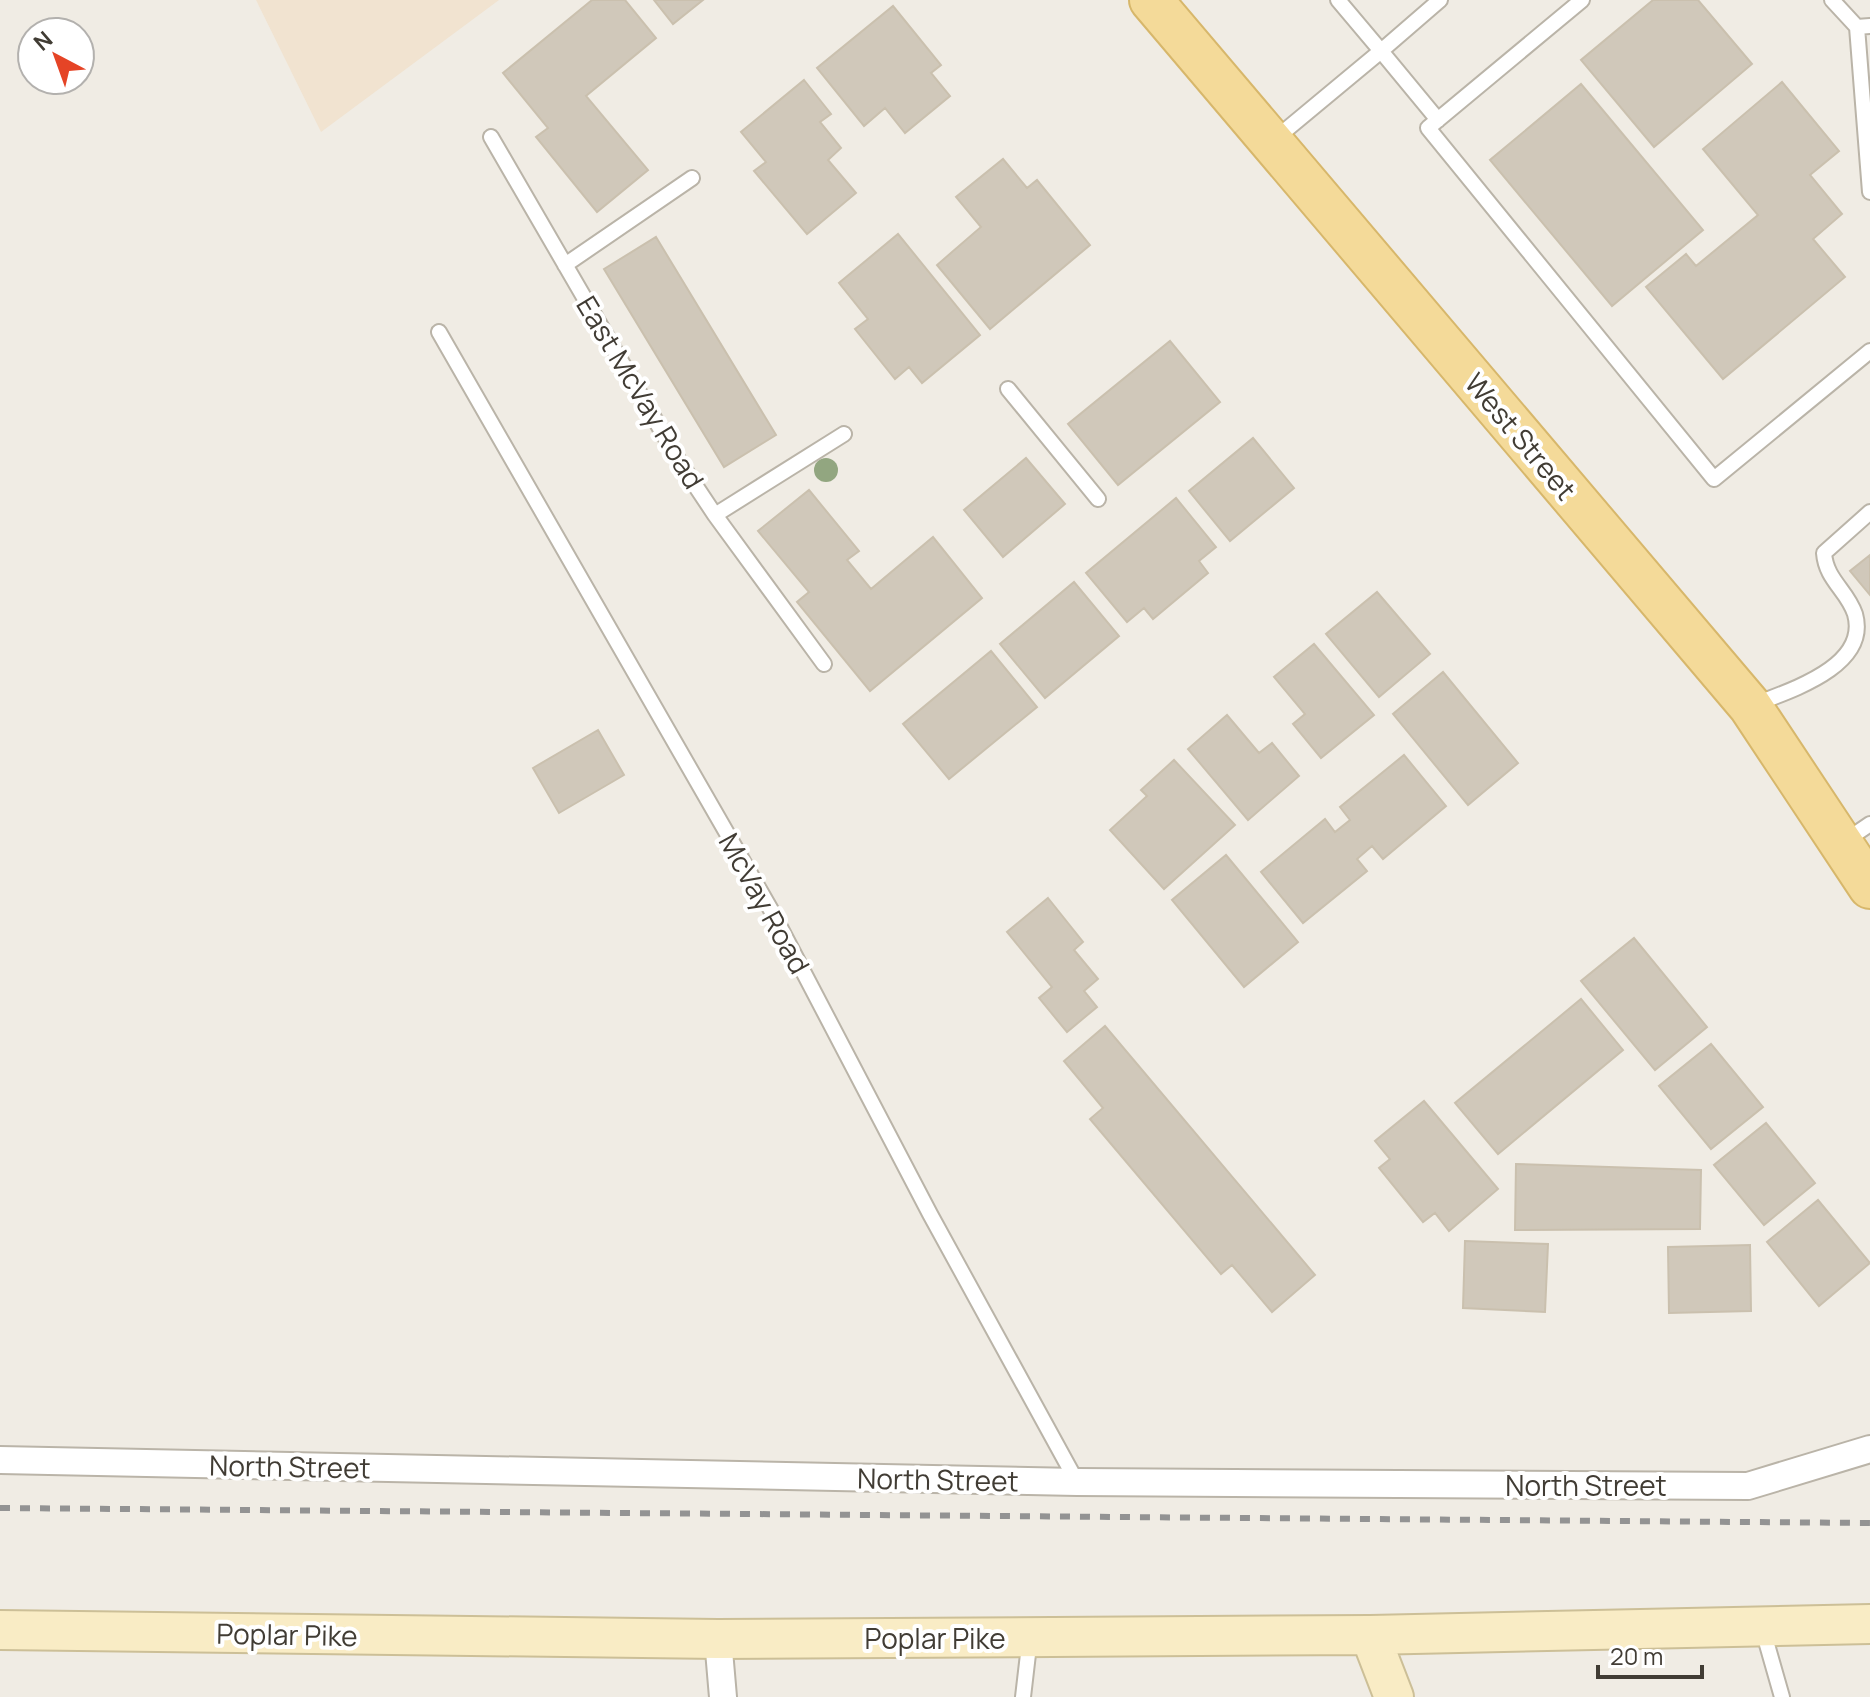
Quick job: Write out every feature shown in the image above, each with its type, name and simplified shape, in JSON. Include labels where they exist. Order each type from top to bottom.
[{"type":"main road","name":"West Street","points":[[1151,0],[1855,834],[1870,887]]},
{"type":"main road","name":"Poplar Pike","points":[[0,1630],[718,1639],[1370,1635],[1870,1624]]},
{"type":"main road","points":[[1370,1635],[1394,1697]]},
{"type":"street","name":"North Street","points":[[0,1460],[1077,1482],[1748,1486],[1870,1449]]},
{"type":"street","points":[[718,1639],[723,1697]]},
{"type":"lane","points":[[1338,0],[1438,120]]},
{"type":"lane","points":[[1271,142],[1440,0]]},
{"type":"lane","points":[[1582,0],[1428,128],[1714,479],[1870,351]]},
{"type":"lane","points":[[1832,0],[1864,26],[1870,192]]},
{"type":"lane","name":"East McVay Road","points":[[491,137],[679,461],[715,515],[844,434]]},
{"type":"lane","points":[[565,265],[692,178]]},
{"type":"lane","name":"McVay Road","points":[[439,332],[771,910],[930,1214],[1077,1482]]},
{"type":"lane","points":[[1008,389],[1098,499]]},
{"type":"lane","points":[[1750,706],[1821,677],[1847,657],[1857,635],[1855,614],[1825,570],[1824,553],[1870,512]]},
{"type":"lane","points":[[715,515],[824,664]]},
{"type":"lane","points":[[1762,1627],[1782,1697]]},
{"type":"lane","points":[[1023,1697],[1030,1637]]},
{"type":"shaded area","points":[[256,0],[499,0],[321,132]]},
{"type":"building","points":[[592,0],[625,0],[656,38],[586,96],[648,170],[597,212],[536,137],[548,128],[503,73]]},
{"type":"building","points":[[654,0],[703,0],[673,24]]},
{"type":"building","points":[[1653,0],[1698,0],[1752,64],[1654,147],[1581,60]]},
{"type":"building","points":[[893,6],[941,65],[931,73],[950,96],[905,133],[885,108],[864,126],[817,68]]},
{"type":"building","points":[[804,80],[831,114],[820,122],[841,148],[828,160],[856,193],[807,234],[754,171],[766,162],[741,132]]},
{"type":"building","points":[[1782,82],[1839,151],[1810,175],[1842,214],[1813,239],[1845,277],[1723,379],[1646,287],[1686,254],[1696,266],[1758,215],[1703,149]]},
{"type":"building","points":[[1581,84],[1703,230],[1612,306],[1490,160]]},
{"type":"building","points":[[1003,159],[1027,188],[1037,180],[1090,245],[990,329],[937,265],[981,227],[956,197]]},
{"type":"building","points":[[898,234],[980,335],[922,383],[909,367],[895,379],[855,329],[868,319],[839,283]]},
{"type":"building","points":[[656,237],[776,435],[724,467],[604,269]]},
{"type":"building","points":[[1170,341],[1220,402],[1118,485],[1068,424]]},
{"type":"building","points":[[1253,438],[1294,488],[1230,541],[1189,491]]},
{"type":"building","points":[[1026,458],[1065,504],[1003,557],[964,510]]},
{"type":"building","points":[[809,490],[859,551],[847,560],[871,589],[933,537],[982,598],[870,691],[797,602],[809,592],[758,531]]},
{"type":"building","points":[[1176,498],[1216,547],[1199,561],[1208,573],[1153,619],[1144,608],[1127,622],[1086,573]]},
{"type":"building","points":[[1870,555],[1870,595],[1850,571]]},
{"type":"building","points":[[1074,582],[1119,636],[1045,698],[1000,644]]},
{"type":"building","points":[[1377,592],[1430,654],[1379,697],[1326,634]]},
{"type":"building","points":[[1314,644],[1374,715],[1321,758],[1293,724],[1305,714],[1274,677]]},
{"type":"building","points":[[991,651],[1037,707],[949,779],[903,724]]},
{"type":"building","points":[[1443,672],[1518,763],[1468,805],[1393,714]]},
{"type":"building","points":[[1227,715],[1259,753],[1272,743],[1299,776],[1248,820],[1188,749]]},
{"type":"building","points":[[598,730],[624,775],[559,813],[533,768]]},
{"type":"building","points":[[1404,755],[1446,806],[1383,859],[1372,846],[1357,859],[1367,871],[1303,923],[1261,872],[1325,819],[1335,832],[1350,820],[1340,807]]},
{"type":"building","points":[[1174,760],[1235,825],[1164,889],[1110,830],[1147,796],[1141,790]]},
{"type":"building","points":[[1226,855],[1298,942],[1244,987],[1172,900]]},
{"type":"building","points":[[1048,898],[1083,942],[1074,950],[1098,979],[1084,991],[1097,1007],[1067,1032],[1039,998],[1052,987],[1007,932]]},
{"type":"building","points":[[1634,938],[1707,1027],[1655,1070],[1581,981]]},
{"type":"building","points":[[1581,999],[1623,1050],[1498,1154],[1455,1103]]},
{"type":"building","points":[[1105,1026],[1315,1275],[1272,1312],[1232,1265],[1221,1274],[1090,1119],[1103,1108],[1064,1061]]},
{"type":"building","points":[[1711,1044],[1763,1107],[1711,1149],[1659,1086]]},
{"type":"building","points":[[1424,1101],[1498,1189],[1449,1231],[1435,1213],[1423,1222],[1379,1168],[1390,1159],[1375,1141]]},
{"type":"building","points":[[1766,1123],[1815,1183],[1764,1225],[1714,1165]]},
{"type":"building","points":[[1516,1164],[1701,1170],[1700,1229],[1515,1230]]},
{"type":"building","points":[[1818,1200],[1870,1263],[1819,1306],[1767,1242]]},
{"type":"building","points":[[1465,1241],[1548,1244],[1545,1312],[1463,1308]]},
{"type":"building","points":[[1750,1245],[1751,1311],[1669,1313],[1668,1247]]},
{"type":"railway","points":[[0,1508],[1870,1523]]}]
